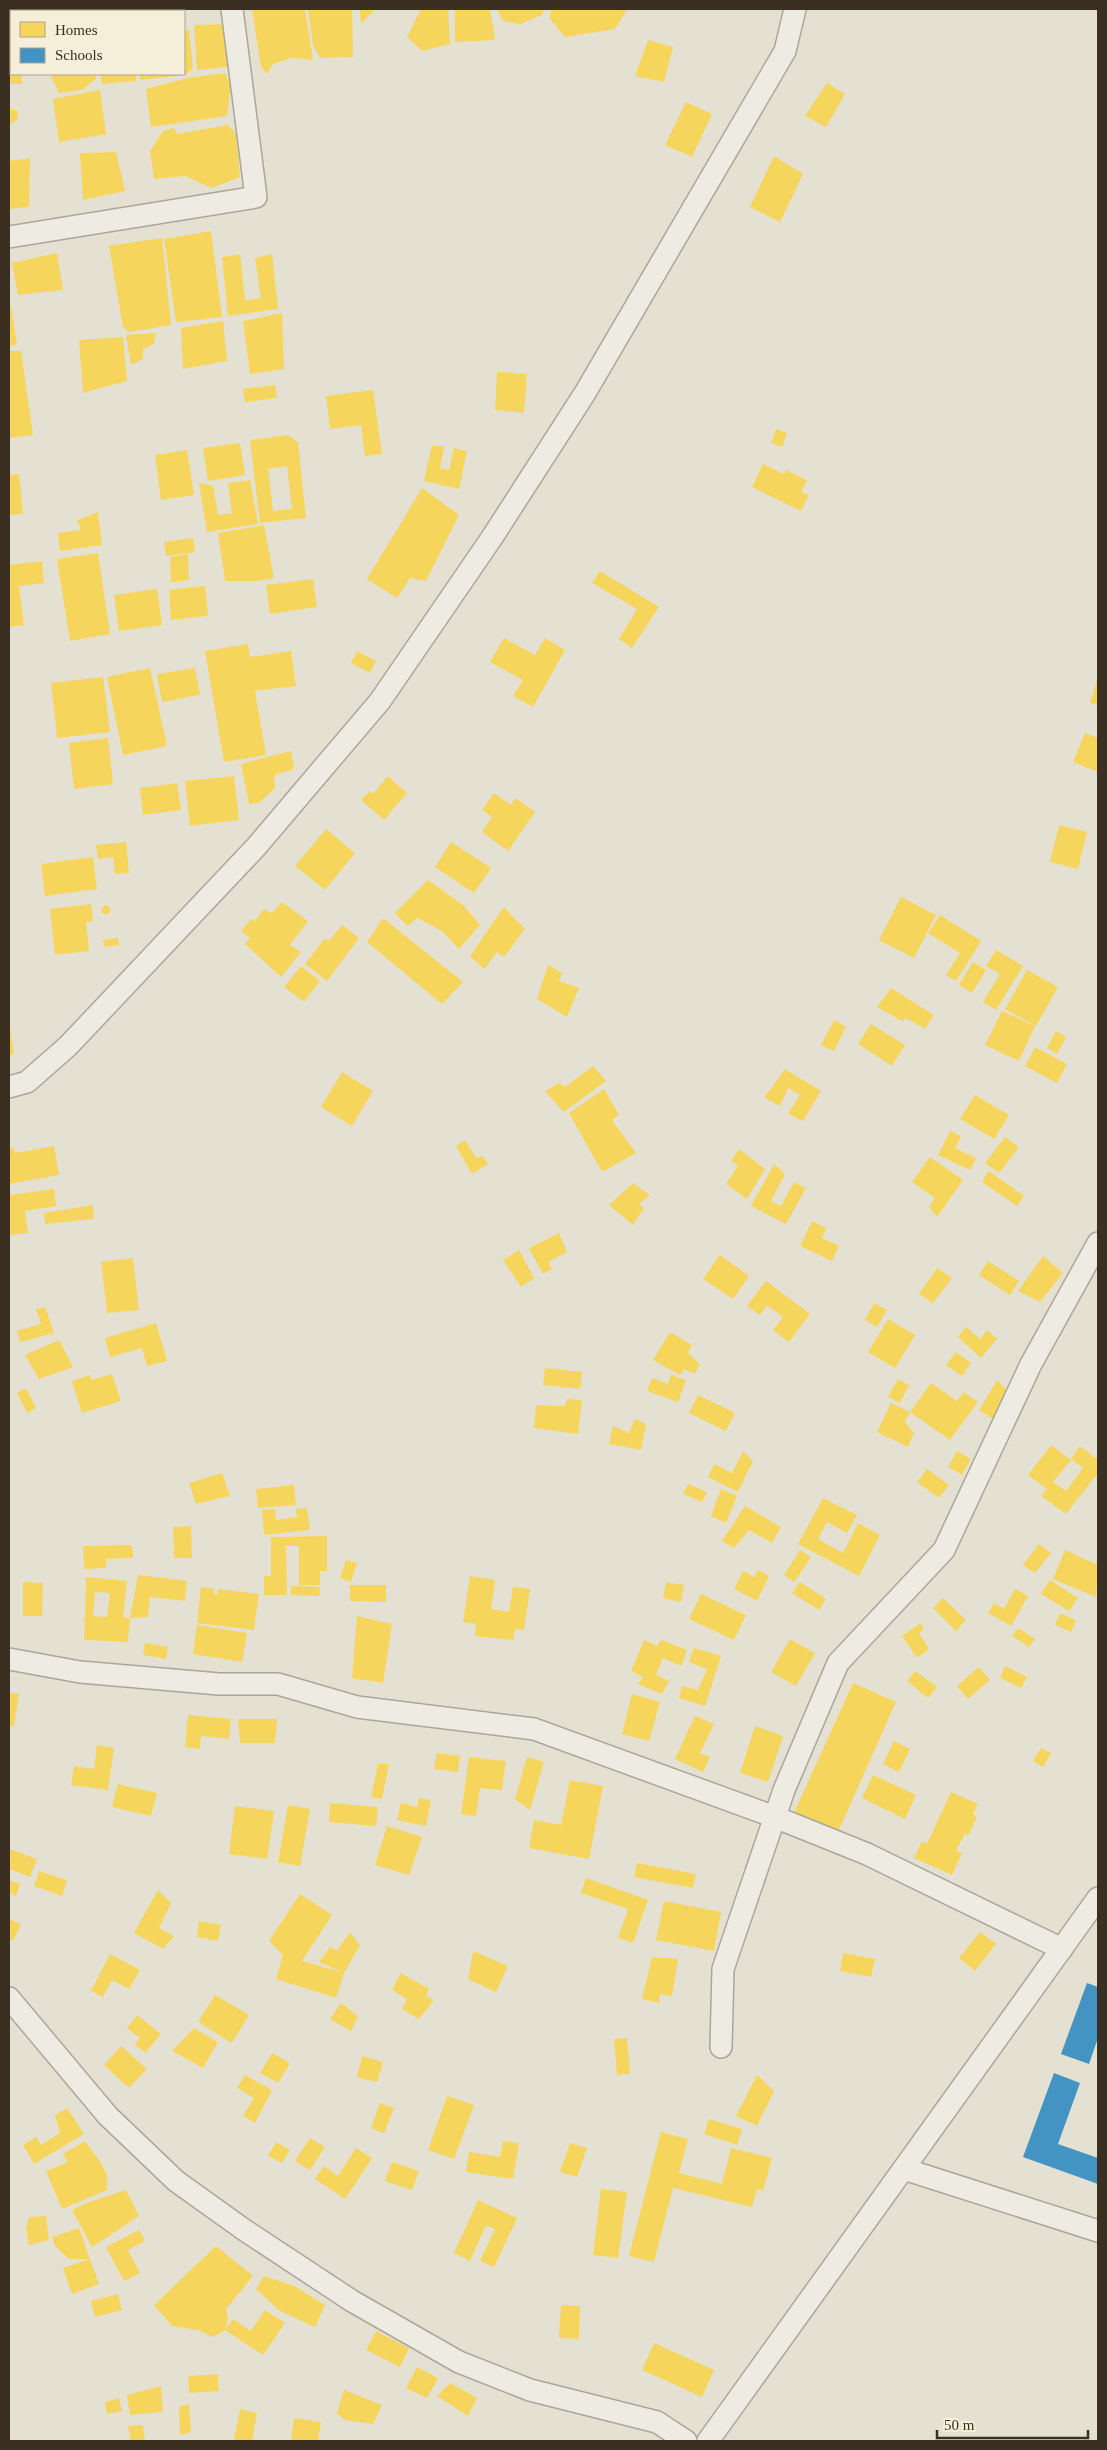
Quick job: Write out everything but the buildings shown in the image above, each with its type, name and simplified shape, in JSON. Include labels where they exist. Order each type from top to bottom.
[{"type":"street","points":[[9,237],[256,197],[232,9]]},
{"type":"street","points":[[9,1087],[27,1082],[74,1040],[256,847],[380,701],[493,536],[585,393],[785,51],[794,9]]},
{"type":"street","points":[[721,2048],[723,1969],[775,1817],[838,1663],[944,1550],[1031,1364],[1098,1243]]},
{"type":"street","points":[[9,1659],[90,1673],[219,1684],[278,1684],[357,1708],[534,1729],[775,1817],[867,1854],[1062,1949]]},
{"type":"street","points":[[708,2441],[1098,1898]]},
{"type":"street","points":[[9,1998],[108,2116],[176,2181],[258,2240],[352,2301],[459,2362],[530,2390],[657,2422],[686,2441]]},
{"type":"street","points":[[904,2169],[1098,2231]]}]
